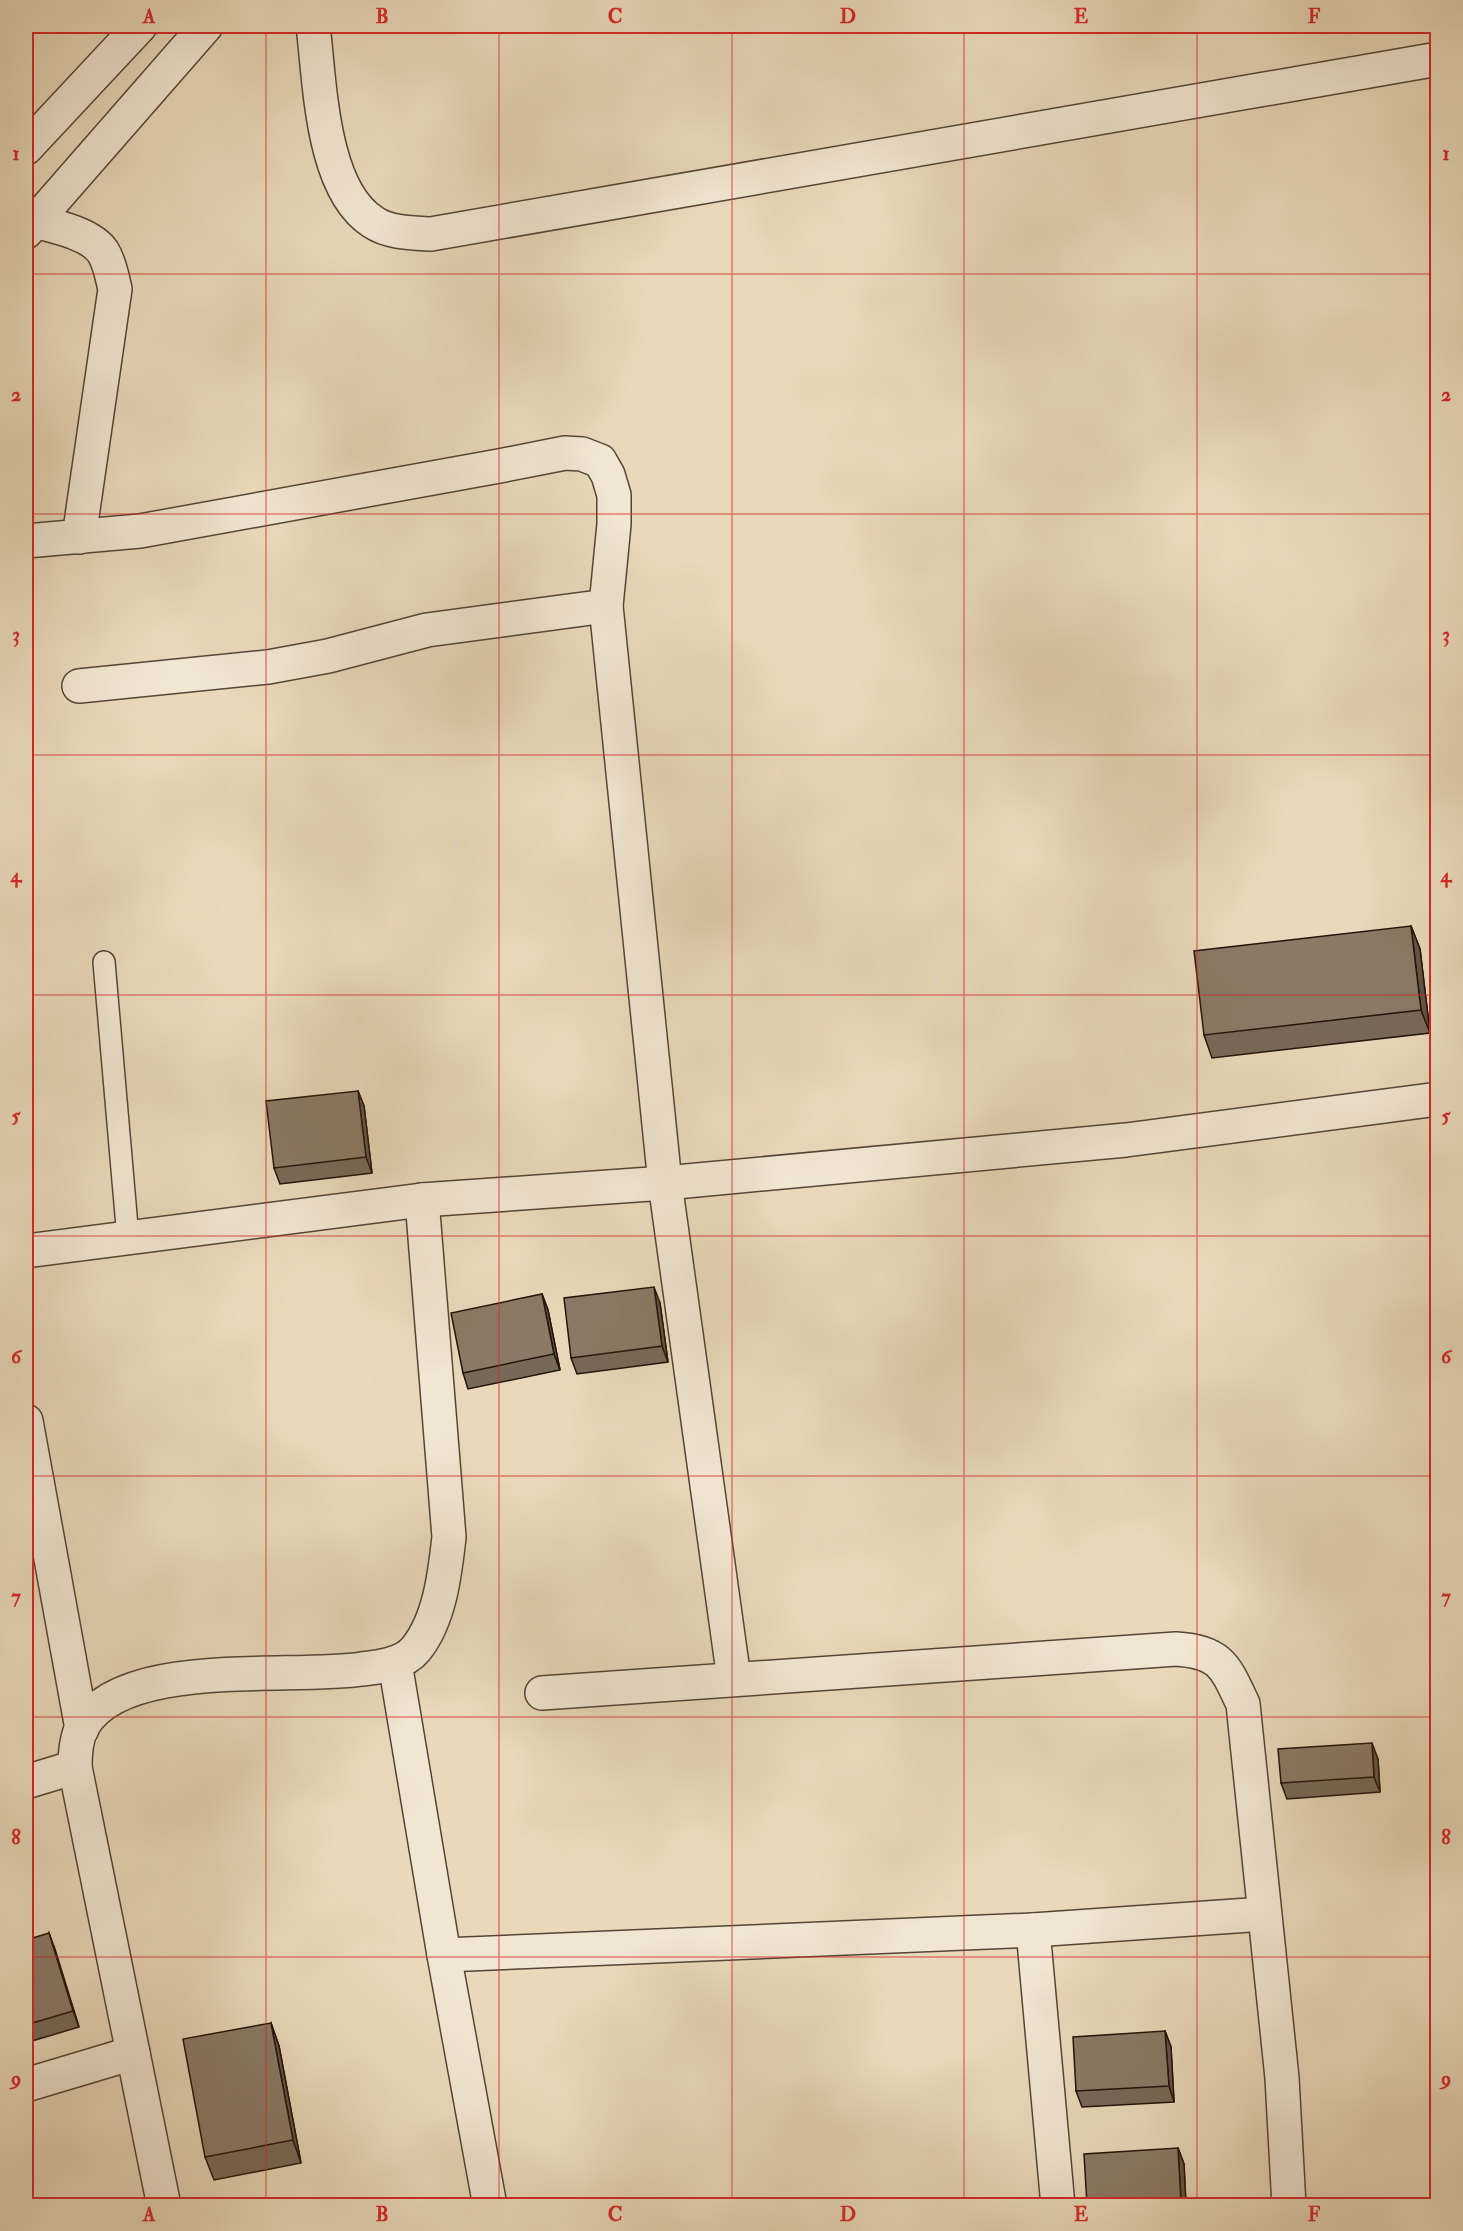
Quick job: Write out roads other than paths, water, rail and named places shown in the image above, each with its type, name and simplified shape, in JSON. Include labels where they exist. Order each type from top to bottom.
[{"type":"street","points":[[26,148],[140,26]]},
{"type":"street","points":[[80,537],[115,289],[110,268],[103,253],[93,241],[29,224],[207,26]]},
{"type":"street","points":[[314,26],[328,146],[340,180],[352,202],[373,223],[400,232],[431,234],[1437,58]]},
{"type":"street","points":[[26,541],[140,531],[565,453],[582,454],[600,461],[614,495],[614,524],[606,606],[665,1183],[734,1679]]},
{"type":"street","points":[[79,686],[268,667],[328,656],[428,630],[606,606]]},
{"type":"street","points":[[26,1251],[422,1200],[665,1183],[1126,1140],[1437,1099]]},
{"type":"street","points":[[164,2205],[75,1767],[75,1754],[82,1729],[91,1715],[106,1702],[125,1691],[157,1681],[213,1676],[338,1673],[394,1663],[416,1650],[436,1609],[446,1572],[449,1537],[422,1200]]},
{"type":"street","points":[[26,1421],[82,1729]]},
{"type":"street","points":[[542,1693],[1176,1648],[1199,1650],[1216,1660],[1229,1675],[1243,1704],[1282,2078],[1289,2205]]},
{"type":"street","points":[[394,1663],[490,2205]]},
{"type":"street","points":[[26,1782],[75,1767]]},
{"type":"street","points":[[444,1955],[1033,1930],[1264,1914]]},
{"type":"street","points":[[1033,1930],[1058,2205]]},
{"type":"street","points":[[26,2085],[133,2054]]},
{"type":"lane","points":[[104,962],[128,1238]]}]
